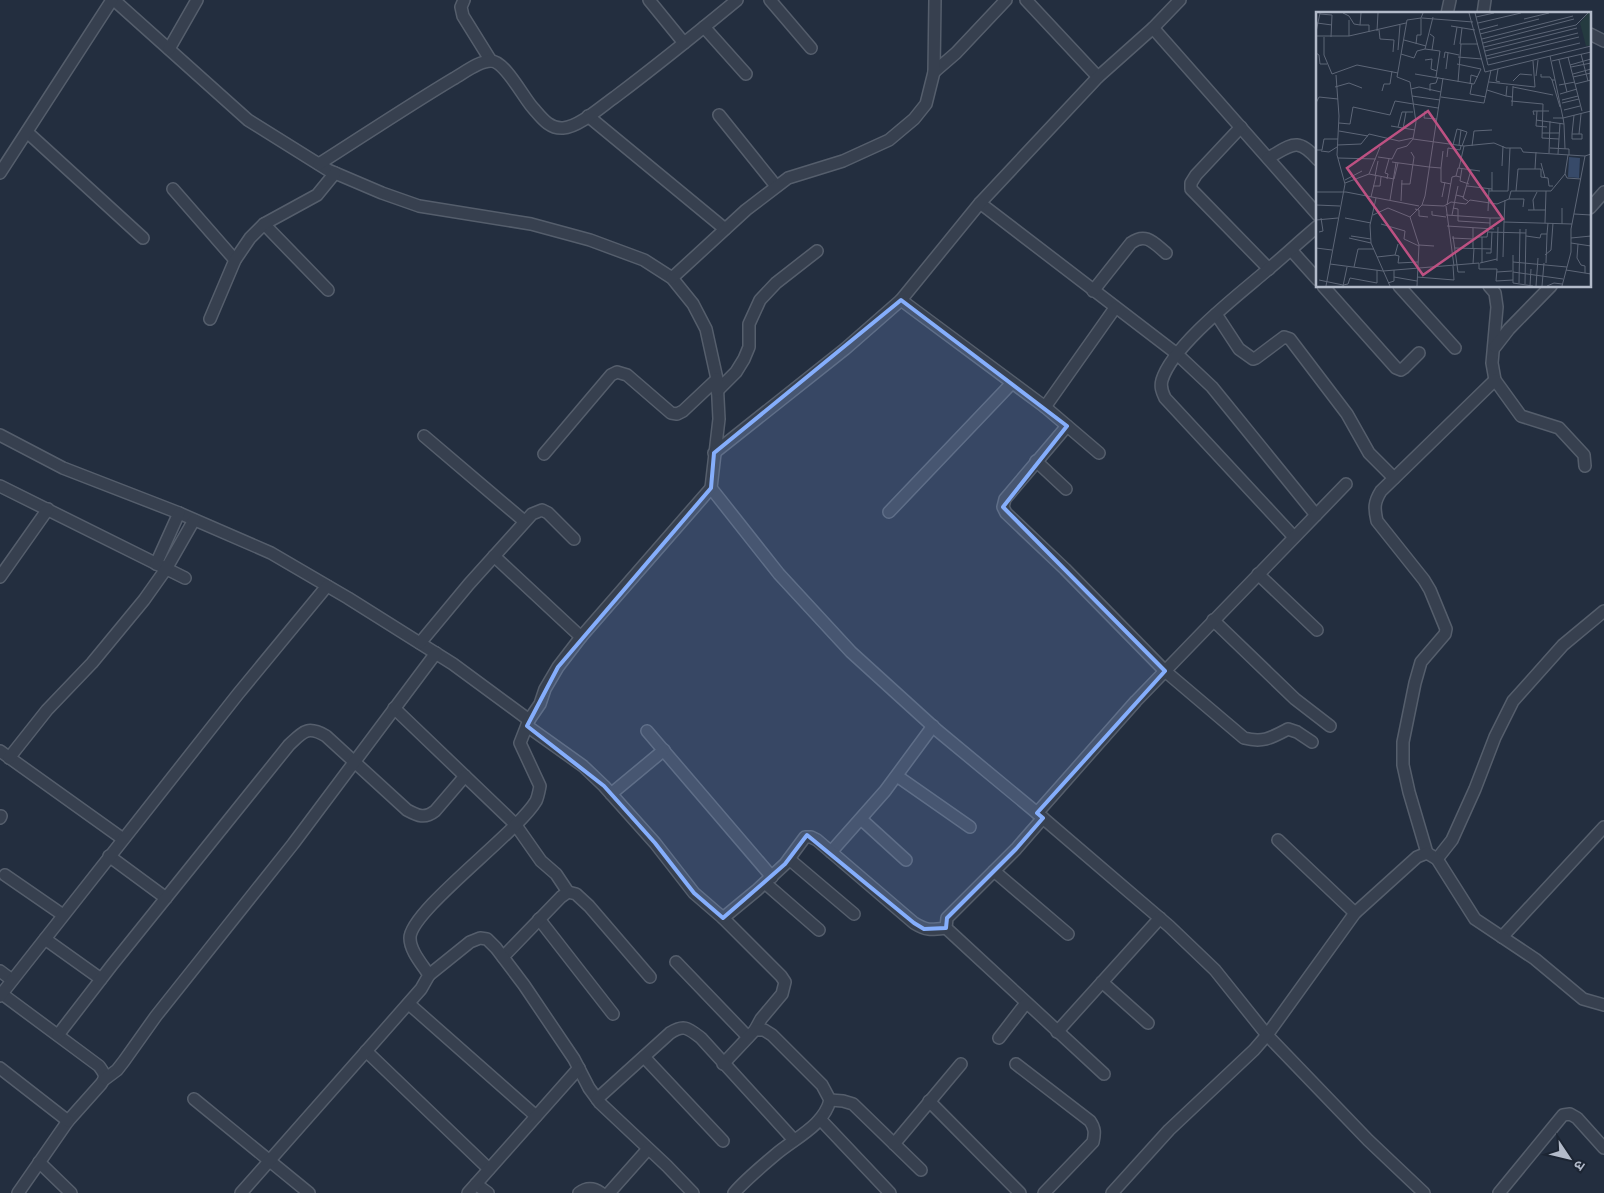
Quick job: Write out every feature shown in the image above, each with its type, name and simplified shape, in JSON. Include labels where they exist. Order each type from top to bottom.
[{"type":"street","points":[[0,173],[113,0],[248,120],[335,173],[419,206],[531,224],[590,240],[644,260],[672,278],[693,304],[706,329],[717,379],[718,419],[711,488],[581,636],[558,667],[545,689],[540,704],[528,723],[520,743],[540,786],[536,800],[515,824],[425,912],[411,931],[411,946],[429,975]]},
{"type":"street","points":[[169,49],[197,0]]},
{"type":"street","points":[[464,0],[461,7],[463,16],[491,61]]},
{"type":"street","points":[[649,0],[684,43]]},
{"type":"street","points":[[319,164],[434,90],[478,64],[491,61],[497,62],[503,67],[524,98],[545,122],[562,128],[570,126],[588,116],[737,0]]},
{"type":"street","points":[[770,0],[811,48]]},
{"type":"street","points":[[672,278],[725,229],[788,178],[843,161],[889,140],[914,119],[926,104],[934,72],[935,0]]},
{"type":"street","points":[[934,72],[956,53],[1006,0]]},
{"type":"street","points":[[1026,0],[1098,77]]},
{"type":"street","points":[[714,453],[845,349],[902,300],[980,204],[1098,77],[1153,28],[1180,0]]},
{"type":"street","points":[[704,27],[746,74]]},
{"type":"street","points":[[1153,28],[1316,213]]},
{"type":"street","points":[[1592,36],[1604,41]]},
{"type":"street","points":[[720,115],[776,186]]},
{"type":"street","points":[[588,116],[725,229]]},
{"type":"street","points":[[1242,127],[1196,175],[1191,182],[1191,188],[1269,269]]},
{"type":"street","points":[[27,132],[143,238]]},
{"type":"street","points":[[1268,158],[1298,144],[1305,147],[1316,158]]},
{"type":"street","points":[[210,319],[235,260],[250,238],[264,224],[317,195],[335,173]]},
{"type":"street","points":[[173,189],[235,260]]},
{"type":"street","points":[[1592,206],[1604,192]]},
{"type":"street","points":[[980,204],[1177,354],[1212,387],[1316,515]]},
{"type":"street","points":[[264,224],[328,290]]},
{"type":"street","points":[[1294,537],[1165,398],[1161,389],[1162,380],[1168,366],[1183,346],[1216,314],[1316,228]]},
{"type":"street","points":[[1093,291],[1131,243],[1138,238],[1144,237],[1166,253]]},
{"type":"street","points":[[1291,250],[1316,278]]},
{"type":"street","points":[[717,391],[736,372],[744,359],[749,347],[749,324],[760,300],[776,283],[817,251]]},
{"type":"street","points":[[1325,288],[1396,368],[1400,370],[1404,368],[1419,353]]},
{"type":"street","points":[[1400,288],[1455,348]]},
{"type":"street","points":[[1491,288],[1495,293],[1497,307],[1495,347],[1492,363],[1495,380],[1521,416],[1559,428],[1584,455],[1585,466]]},
{"type":"street","points":[[1495,347],[1509,329],[1549,288]]},
{"type":"street","points":[[902,300],[1045,407],[1099,453]]},
{"type":"street","points":[[1045,407],[1115,308]]},
{"type":"street","points":[[1216,314],[1240,349],[1253,359],[1284,337],[1290,339],[1348,414],[1368,452],[1394,478]]},
{"type":"street","points":[[544,454],[611,376],[617,372],[627,375],[671,413],[677,414],[683,411],[717,379]]},
{"type":"street","points":[[1495,380],[1394,478],[1376,499],[1374,508],[1377,520],[1424,580],[1446,629],[1445,634],[1421,662],[1403,742],[1403,765],[1409,792],[1432,856],[1475,919],[1535,959],[1583,999],[1604,1005]]},
{"type":"street","points":[[889,512],[1012,383]]},
{"type":"street","points":[[1067,426],[1005,499],[1002,507],[1006,513],[1065,569],[1165,670],[1244,738],[1265,740],[1288,729],[1297,732],[1312,742]]},
{"type":"street","points":[[0,435],[63,468],[179,513],[271,553],[454,664],[583,766],[655,842],[694,893],[723,918],[785,982],[782,994],[751,1034],[723,1064]]},
{"type":"street","points":[[424,436],[524,521]]},
{"type":"street","points":[[1036,462],[1066,489]]},
{"type":"street","points":[[946,928],[948,918],[994,871],[1136,701],[1346,484]]},
{"type":"street","points":[[0,486],[185,578]]},
{"type":"street","points":[[711,488],[779,574],[851,652],[933,726],[1160,918],[1215,970],[1267,1035],[1368,1140],[1424,1193]]},
{"type":"street","points":[[0,577],[48,510]]},
{"type":"street","points":[[420,643],[524,521],[537,511],[542,510],[548,513],[574,539]]},
{"type":"street","points":[[123,839],[4,754],[92,663],[144,600],[161,566],[179,513]]},
{"type":"street","points":[[161,566],[194,520]]},
{"type":"street","points":[[494,556],[581,636]]},
{"type":"street","points":[[1258,574],[1317,630]]},
{"type":"street","points":[[105,1079],[104,1073],[98,1066],[1,995],[109,856],[327,586]]},
{"type":"street","points":[[1112,1193],[1169,1130],[1254,1050],[1267,1035],[1355,912],[1417,857],[1432,856],[1452,840],[1513,702],[1563,645],[1604,611]]},
{"type":"street","points":[[1214,620],[1295,699],[1330,726]]},
{"type":"street","points":[[18,1193],[68,1121],[105,1079],[117,1070],[156,1016],[293,844],[436,653]]},
{"type":"street","points":[[394,708],[515,824],[541,861],[556,874],[568,892],[576,894],[589,906],[650,977]]},
{"type":"street","points":[[831,852],[896,776],[933,726]]},
{"type":"street","points":[[58,1035],[289,746],[308,730],[316,730],[326,736],[407,810],[417,816],[430,815],[465,776]]},
{"type":"street","points":[[647,731],[768,880],[820,930]]},
{"type":"street","points":[[611,794],[664,750]]},
{"type":"street","points":[[896,776],[970,827]]},
{"type":"street","points":[[860,819],[906,860]]},
{"type":"street","points":[[1502,937],[1604,828]]},
{"type":"street","points":[[723,918],[768,880],[789,859],[804,837],[807,836],[817,840],[914,923],[930,930],[946,928]]},
{"type":"street","points":[[1278,840],[1355,912]]},
{"type":"street","points":[[109,856],[166,898]]},
{"type":"street","points":[[789,859],[854,914]]},
{"type":"street","points":[[994,871],[1068,934]]},
{"type":"street","points":[[5,875],[63,915]]},
{"type":"street","points":[[503,957],[561,896],[568,892]]},
{"type":"street","points":[[1058,1032],[1160,918]]},
{"type":"street","points":[[539,919],[613,1014]]},
{"type":"street","points":[[946,928],[1104,1074]]},
{"type":"street","points":[[240,1193],[409,1004],[421,990],[429,975],[470,942],[480,938],[487,939],[503,957],[574,1059],[597,1099],[618,1122],[693,1193]]},
{"type":"street","points":[[44,939],[101,979]]},
{"type":"street","points":[[676,962],[751,1034]]},
{"type":"street","points":[[0,971],[12,980]]},
{"type":"street","points":[[1102,982],[1148,1023]]},
{"type":"street","points":[[999,1038],[1026,1003]]},
{"type":"street","points":[[409,1004],[536,1116]]},
{"type":"street","points":[[597,1099],[670,1033],[684,1027],[701,1038],[794,1140]]},
{"type":"street","points":[[734,1193],[775,1154],[820,1119],[830,1100],[822,1085],[772,1036],[764,1030],[751,1034]]},
{"type":"street","points":[[366,1051],[489,1169]]},
{"type":"street","points":[[644,1057],[723,1141]]},
{"type":"street","points":[[894,1144],[961,1064]]},
{"type":"street","points":[[1016,1064],[1094,1126],[1093,1142],[1044,1193]]},
{"type":"street","points":[[0,1068],[68,1121]]},
{"type":"street","points":[[468,1193],[579,1068]]},
{"type":"street","points":[[194,1099],[309,1193]]},
{"type":"street","points":[[830,1100],[853,1104],[921,1170]]},
{"type":"street","points":[[929,1101],[1020,1193]]},
{"type":"street","points":[[1499,1193],[1564,1115],[1570,1114],[1577,1118],[1604,1148]]},
{"type":"street","points":[[820,1119],[890,1193]]},
{"type":"street","points":[[608,1193],[648,1149]]},
{"type":"street","points":[[39,1162],[71,1193]]},
{"type":"street","points":[[476,1184],[488,1193]]},
{"type":"street","points":[[580,1193],[590,1188],[601,1193]]},
{"type":"highlighted area","points":[[901,300],[1067,426],[1003,507],[1165,671],[1037,813],[1043,818],[1016,849],[947,918],[946,928],[924,929],[914,923],[807,835],[785,864],[723,918],[694,893],[655,843],[604,786],[527,726],[558,667],[711,488],[714,453]]}]
